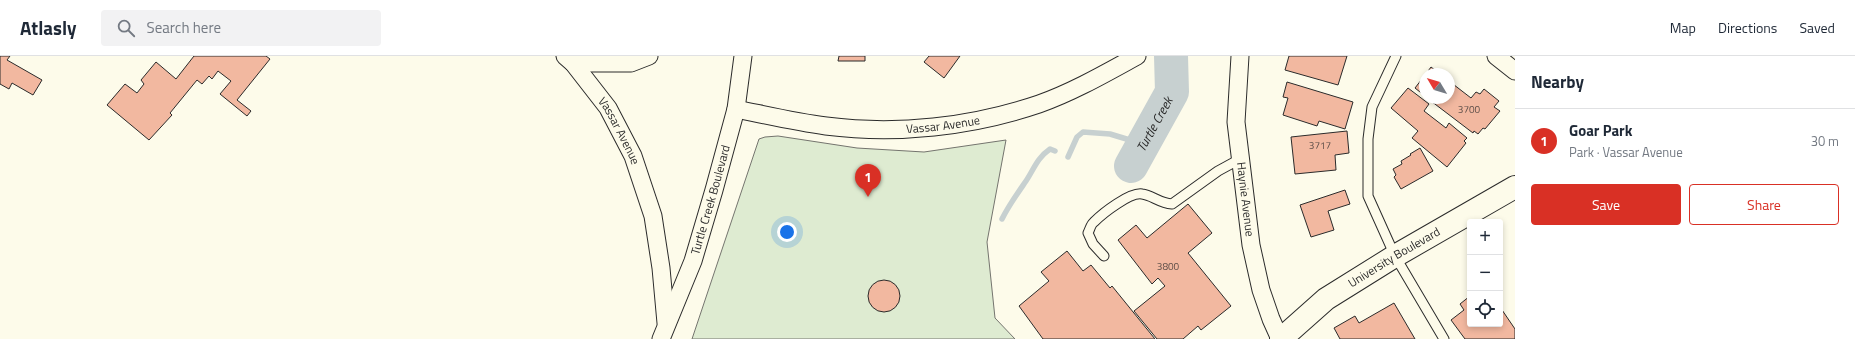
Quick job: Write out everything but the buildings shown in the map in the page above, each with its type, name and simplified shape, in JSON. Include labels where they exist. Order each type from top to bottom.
[{"type":"street","name":"Vassar Avenue","points":[[569,59],[631,63],[649,56]]},
{"type":"street","name":"Turtle Creek Boulevard","points":[[663,332],[693,261],[736,109],[743,56]]},
{"type":"street","name":"Haynie Avenue","points":[[1240,56],[1236,122],[1251,245],[1261,290],[1271,319],[1281,339]]},
{"type":"street","points":[[1496,56],[1515,71]]},
{"type":"street","name":"Vassar Avenue","points":[[569,59],[608,108],[633,156],[653,216],[661,268],[663,332]]},
{"type":"street","name":"Vassar Avenue","points":[[736,109],[826,126],[877,129],[928,128],[985,119],[1040,104],[1132,59]]},
{"type":"street","name":"University Boulevard","points":[[1281,339],[1326,299],[1395,256],[1515,186]]},
{"type":"lane","points":[[1396,56],[1372,107],[1368,139],[1368,196],[1395,256],[1444,339]]},
{"type":"lane","points":[[1104,256],[1093,244],[1088,233],[1092,222],[1115,205],[1134,194],[1142,194],[1161,203],[1172,204],[1218,171],[1240,159]]},
{"type":"green space","points":[[778,136],[857,148],[924,152],[1006,140],[987,242],[995,318],[1015,339],[692,339],[759,139]]},
{"type":"waterway","name":"Turtle Creek","points":[[1131,166],[1172,92],[1171,56]]},
{"type":"waterway","points":[[1068,157],[1077,137],[1083,132],[1110,134],[1143,144]]},
{"type":"waterway","points":[[1002,219],[1039,160],[1050,149],[1055,151]]},
{"type":"place","name":"Goar Park","points":[[868,197]]}]
